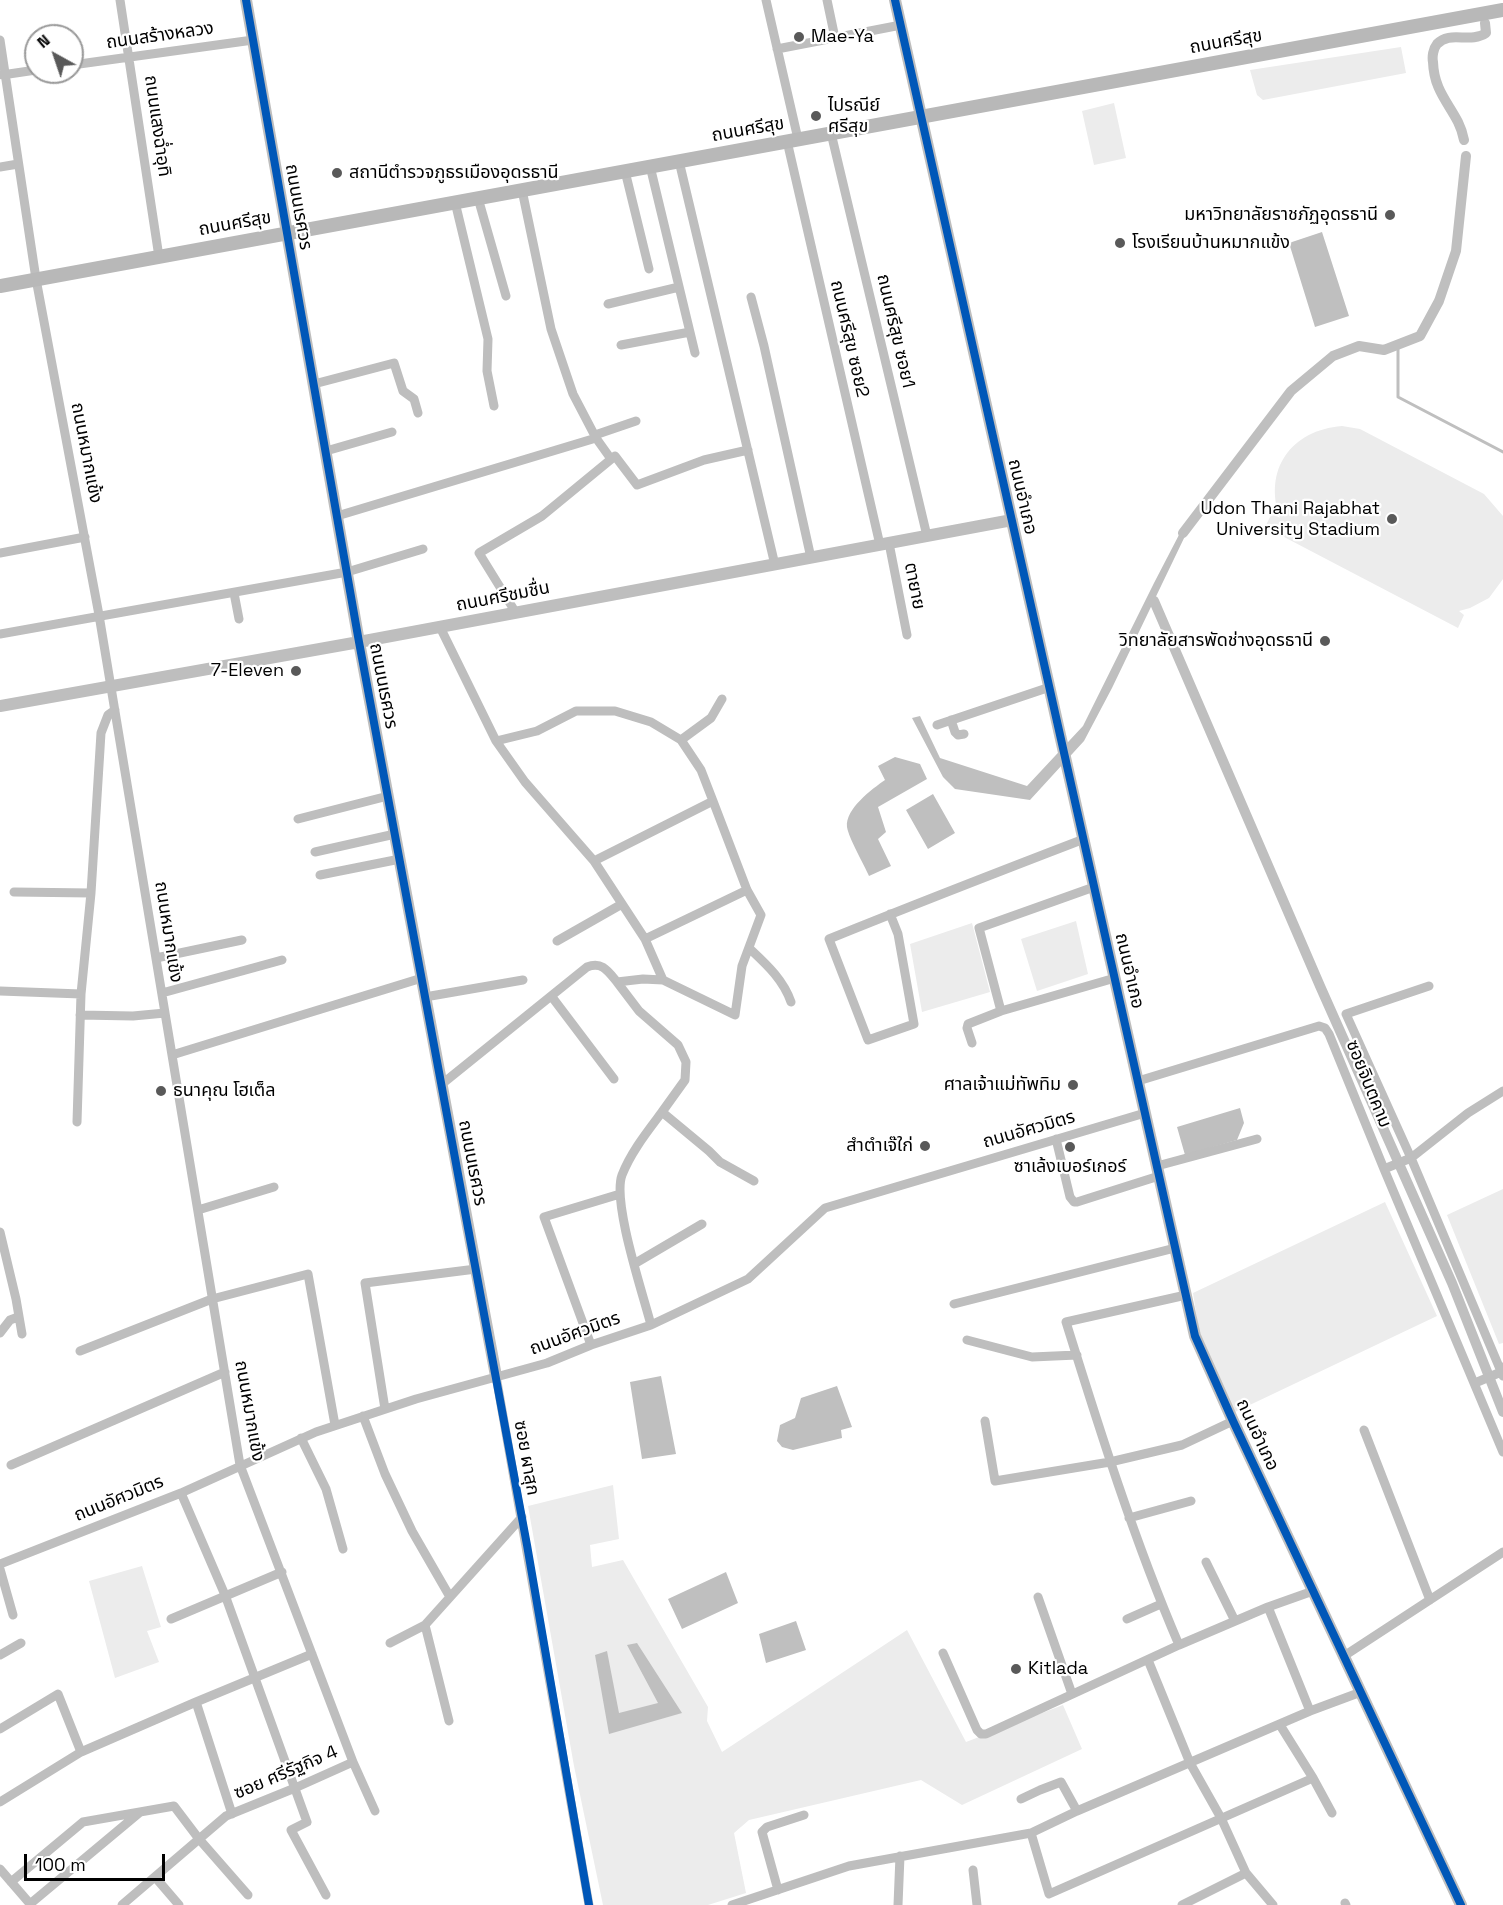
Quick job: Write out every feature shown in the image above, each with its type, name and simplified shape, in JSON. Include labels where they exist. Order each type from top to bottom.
[{"type":"main road","name":"ถนนศรีสุข","points":[[0,286],[1503,10]]},
{"type":"street","name":"ถนนแสงฉ่ำอุทิ","points":[[120,0],[159,256]]},
{"type":"street","name":"ถนนนเรศวร","points":[[246,0],[359,642],[496,1376]]},
{"type":"street","name":"ถนนศรีสุข ซอย2","points":[[766,0],[777,49],[792,140],[884,544]]},
{"type":"street","points":[[827,0],[835,38]]},
{"type":"street","name":"ถนนอำเภอ","points":[[895,0],[1195,1336],[1461,1905]]},
{"type":"street","points":[[777,49],[901,25]]},
{"type":"street","name":"ถนนหมากแข้ง","points":[[0,40],[3,75],[36,279],[99,615],[240,1465],[353,1762],[375,1810]]},
{"type":"street","name":"ถนนสร้างหลวง","points":[[84,63],[253,40]]},
{"type":"street","points":[[3,75],[24,72]]},
{"type":"street","name":"ถนนศรีสุข ซอย1","points":[[831,133],[927,536]]},
{"type":"street","points":[[680,161],[775,565]]},
{"type":"street","points":[[0,167],[18,164]]},
{"type":"street","points":[[650,166],[695,353]]},
{"type":"street","points":[[625,171],[649,269]]},
{"type":"street","points":[[522,190],[551,329],[573,394],[611,459]]},
{"type":"street","points":[[478,198],[506,296]]},
{"type":"street","points":[[455,202],[488,339],[487,372],[494,406]]},
{"type":"street","points":[[608,304],[679,287]]},
{"type":"street","points":[[751,297],[811,558]]},
{"type":"street","points":[[621,345],[690,333]]},
{"type":"street","points":[[314,384],[393,363],[404,391],[414,399],[418,413]]},
{"type":"street","points":[[337,516],[596,436],[636,421]]},
{"type":"street","points":[[326,451],[392,432]]},
{"type":"street","points":[[516,613],[479,554],[542,516],[615,456],[637,485],[704,460],[748,450]]},
{"type":"street","name":"ถนนศรีชมชื่น","points":[[0,706],[359,642],[1012,520]]},
{"type":"street","points":[[0,553],[85,537]]},
{"type":"street","name":"ตายาย","points":[[884,544],[907,634]]},
{"type":"street","points":[[0,634],[347,572],[423,549]]},
{"type":"street","points":[[234,593],[239,619]]},
{"type":"street","points":[[440,627],[496,741],[525,782],[594,861],[645,939],[663,980]]},
{"type":"street","points":[[937,725],[1050,687]]},
{"type":"street","points":[[681,740],[711,718],[722,699]]},
{"type":"street","points":[[76,1122],[81,994],[91,893],[101,733],[108,715],[115,710]]},
{"type":"street","points":[[496,741],[537,731],[576,711],[615,711],[651,722],[681,740],[701,770],[747,890],[761,915],[742,966],[735,1015],[663,980],[617,982]]},
{"type":"street","points":[[951,720],[955,732],[958,735],[964,734]]},
{"type":"street","points":[[298,819],[388,796]]},
{"type":"street","points":[[594,861],[713,801]]},
{"type":"street","points":[[315,852],[395,834]]},
{"type":"street","points":[[890,914],[898,934],[914,1024],[868,1041],[829,939],[890,914],[1084,839]]},
{"type":"street","points":[[320,875],[400,859]]},
{"type":"street","points":[[1001,1011],[979,928],[1094,887]]},
{"type":"street","points":[[645,939],[747,890]]},
{"type":"street","points":[[14,892],[91,893]]},
{"type":"street","points":[[557,941],[622,904]]},
{"type":"street","points":[[156,958],[242,940]]},
{"type":"street","points":[[749,948],[779,978],[791,1002]]},
{"type":"street","points":[[162,993],[282,960]]},
{"type":"street","points":[[442,1084],[587,967],[593,965],[604,967],[639,1011],[678,1045],[686,1062],[685,1080],[638,1146],[621,1177],[619,1201],[651,1325]]},
{"type":"street","points":[[172,1055],[422,978]]},
{"type":"street","points":[[972,1043],[967,1028],[968,1024],[1001,1011],[1115,978]]},
{"type":"street","points":[[425,997],[523,980]]},
{"type":"street","points":[[1429,986],[1346,1014],[1502,1372],[1476,1383]]},
{"type":"street","points":[[0,991],[81,994]]},
{"type":"street","points":[[552,997],[614,1079]]},
{"type":"street","points":[[80,1014],[133,1016],[165,1013]]},
{"type":"street","name":"ซอยจินตคาม","points":[[1138,1081],[1319,1026],[1325,1028],[1389,1168]]},
{"type":"street","points":[[1503,1091],[1468,1113],[1409,1159],[1389,1168],[1503,1452]]},
{"type":"street","points":[[662,1112],[720,1162],[754,1181]]},
{"type":"street","name":"ถนนอัศวมิตร","points":[[0,1564],[181,1492],[335,1425],[496,1376],[547,1363],[591,1345],[651,1325],[748,1279],[825,1208],[1145,1113]]},
{"type":"street","points":[[1056,1139],[1070,1197],[1074,1202],[1158,1171],[1257,1139]]},
{"type":"street","points":[[198,1209],[274,1187]]},
{"type":"street","points":[[591,1345],[544,1217],[620,1194]]},
{"type":"street","points":[[634,1264],[702,1224]]},
{"type":"street","points":[[1,1238],[14,1288],[22,1334]]},
{"type":"street","points":[[954,1304],[1175,1248]]},
{"type":"street","points":[[385,1409],[364,1284],[476,1269]]},
{"type":"street","points":[[80,1351],[212,1299],[308,1274],[335,1425]]},
{"type":"street","points":[[1179,1645],[1161,1604],[1110,1462],[1066,1322],[1186,1295]]},
{"type":"street","points":[[0,1333],[10,1320],[18,1317]]},
{"type":"street","points":[[968,1340],[1032,1357],[1077,1355]]},
{"type":"street","points":[[11,1465],[225,1372]]},
{"type":"street","name":"ซอย ผาสุก","points":[[496,1376],[590,1905]]},
{"type":"street","points":[[363,1416],[385,1474],[412,1531],[450,1598]]},
{"type":"street","points":[[984,1421],[995,1481],[1110,1462],[1182,1445],[1233,1421]]},
{"type":"street","points":[[1364,1430],[1430,1600]]},
{"type":"street","points":[[301,1438],[326,1489],[343,1549]]},
{"type":"street","points":[[181,1492],[225,1595],[296,1788],[307,1822],[291,1830],[326,1895]]},
{"type":"street","points":[[1130,1518],[1191,1502]]},
{"type":"street","points":[[390,1642],[425,1625],[522,1517]]},
{"type":"street","points":[[1344,1656],[1503,1552]]},
{"type":"street","points":[[1206,1562],[1235,1621]]},
{"type":"street","points":[[0,1569],[13,1615]]},
{"type":"street","points":[[171,1619],[282,1572]]},
{"type":"street","points":[[943,1653],[977,1730],[981,1734],[1179,1645],[1313,1590]]},
{"type":"street","points":[[1038,1597],[1072,1694]]},
{"type":"street","points":[[1127,1619],[1161,1604]]},
{"type":"street","points":[[1268,1607],[1310,1711]]},
{"type":"street","points":[[425,1625],[449,1721]]},
{"type":"street","points":[[0,1655],[21,1642]]},
{"type":"street","points":[[0,1802],[81,1752],[312,1654]]},
{"type":"street","points":[[1148,1660],[1190,1763],[1221,1818],[1246,1873],[1273,1905]]},
{"type":"street","points":[[732,1905],[849,1866],[1031,1833],[1310,1711],[1361,1692]]},
{"type":"street","points":[[0,1729],[58,1694],[81,1752]]},
{"type":"street","points":[[196,1702],[232,1814]]},
{"type":"street","points":[[1280,1725],[1332,1813]]},
{"type":"street","name":"ซอย ศรีรัฐกิจ 4","points":[[122,1905],[226,1816],[353,1762]]},
{"type":"street","points":[[1049,1894],[1313,1778]]},
{"type":"street","points":[[1021,1799],[1062,1782],[1077,1811]]},
{"type":"street","points":[[11,1882],[83,1822],[174,1806],[199,1839],[248,1895]]},
{"type":"street","points":[[0,1869],[31,1905],[139,1812]]},
{"type":"street","points":[[778,1890],[762,1832],[767,1827],[804,1815]]},
{"type":"street","points":[[1031,1833],[1049,1894],[1050,1905]]},
{"type":"street","points":[[898,1905],[900,1856]]},
{"type":"street","points":[[973,1870],[977,1905]]},
{"type":"street","points":[[1182,1905],[1246,1873]]},
{"type":"street","points":[[155,1877],[179,1905]]},
{"type":"shaded area","points":[[1401,47],[1406,73],[1263,100],[1257,95],[1250,70]]},
{"type":"shaded area","points":[[1114,103],[1126,158],[1094,165],[1082,111]]},
{"type":"shaded area","points":[[1322,232],[1349,316],[1315,327],[1289,243]]},
{"type":"shaded area","points":[[1342,426],[1360,429],[1484,494],[1503,516],[1503,579],[1489,598],[1459,611],[1464,615],[1458,628],[1265,527],[1272,513],[1280,518],[1275,484],[1286,455],[1295,444],[1308,435]]},
{"type":"shaded area","points":[[1181,531],[1186,534],[1084,741],[1030,800],[955,789],[943,777],[912,718],[920,716],[940,758],[1027,786],[1083,726]]},
{"type":"shaded area","points":[[895,757],[920,764],[927,779],[878,807],[886,832],[878,839],[891,866],[869,876],[851,838],[847,827],[848,820],[850,813],[860,800],[885,780],[878,766]]},
{"type":"shaded area","points":[[933,794],[955,833],[928,849],[906,810]]},
{"type":"shaded area","points":[[1076,921],[1088,974],[1037,991],[1021,939]]},
{"type":"shaded area","points":[[972,923],[990,992],[922,1012],[910,944]]},
{"type":"shaded area","points":[[1240,1108],[1244,1123],[1237,1140],[1185,1155],[1177,1127]]},
{"type":"shaded area","points":[[1503,1189],[1503,1343],[1499,1344],[1447,1215]]},
{"type":"shaded area","points":[[1385,1202],[1437,1316],[1235,1412],[1199,1332],[1193,1293]]},
{"type":"shaded area","points":[[661,1376],[676,1454],[642,1459],[630,1382]]},
{"type":"shaded area","points":[[837,1386],[852,1427],[841,1430],[842,1438],[793,1450],[782,1447],[777,1441],[780,1425],[795,1418],[801,1398]]},
{"type":"shaded area","points":[[613,1485],[619,1539],[590,1545],[592,1567],[623,1560],[708,1707],[707,1721],[722,1752],[907,1630],[966,1742],[1063,1705],[1082,1749],[962,1805],[921,1780],[749,1820],[734,1833],[746,1893],[708,1905],[603,1905],[574,1766],[528,1506]]},
{"type":"shaded area","points":[[142,1566],[161,1627],[147,1631],[159,1662],[115,1678],[89,1581]]},
{"type":"shaded area","points":[[726,1572],[738,1603],[682,1629],[668,1599]]},
{"type":"shaded area","points":[[796,1621],[806,1650],[766,1663],[759,1634]]},
{"type":"shaded area","points":[[637,1643],[682,1713],[609,1734],[595,1655],[607,1651],[619,1713],[658,1703],[627,1645]]},
{"type":"waterway","points":[[1464,140],[1459,124],[1436,80],[1433,53],[1437,44],[1442,40],[1480,36],[1486,33],[1485,23]]},
{"type":"waterway","points":[[1183,533],[1291,391],[1333,356],[1359,346],[1384,350],[1420,336],[1439,301],[1456,251],[1466,156]]},
{"type":"waterway","points":[[1398,345],[1398,397],[1503,452]]},
{"type":"waterway","points":[[1154,601],[1320,986],[1452,1283],[1503,1412]]},
{"type":"cycle path","points":[[246,0],[359,642],[527,1545],[589,1905]]},
{"type":"cycle path","points":[[895,0],[1195,1336],[1461,1905]]},
{"type":"place","name":"Mae-Ya","points":[[799,37]]},
{"type":"place","name":"ไปรณีย์ ศรีสุข","points":[[816,116]]},
{"type":"place","name":"สถานีตำรวจภูธรเมืองอุดรธานี","points":[[337,173]]},
{"type":"place","name":"มหาวิทยาลัยราชภัฏอุดรธานี","points":[[1390,215]]},
{"type":"place","name":"โรงเรียนบ้านหมากแข้ง","points":[[1120,243]]},
{"type":"place","name":"Udon Thani Rajabhat University Stadium","points":[[1392,519]]},
{"type":"place","name":"วิทยาลัยสารพัดช่างอุดรธานี","points":[[1325,641]]},
{"type":"place","name":"7-Eleven","points":[[296,671]]},
{"type":"place","name":"ศาลเจ้าแม่ทัพทิม","points":[[1073,1085]]},
{"type":"place","name":"ธนาคุณ โฮเต็ล","points":[[161,1091]]},
{"type":"place","name":"สำตำเจ๊ใก่","points":[[925,1146]]},
{"type":"place","name":"ซาเล้งเบอร์เกอร์","points":[[1070,1147]]},
{"type":"place","name":"Kitlada","points":[[1016,1669]]}]
